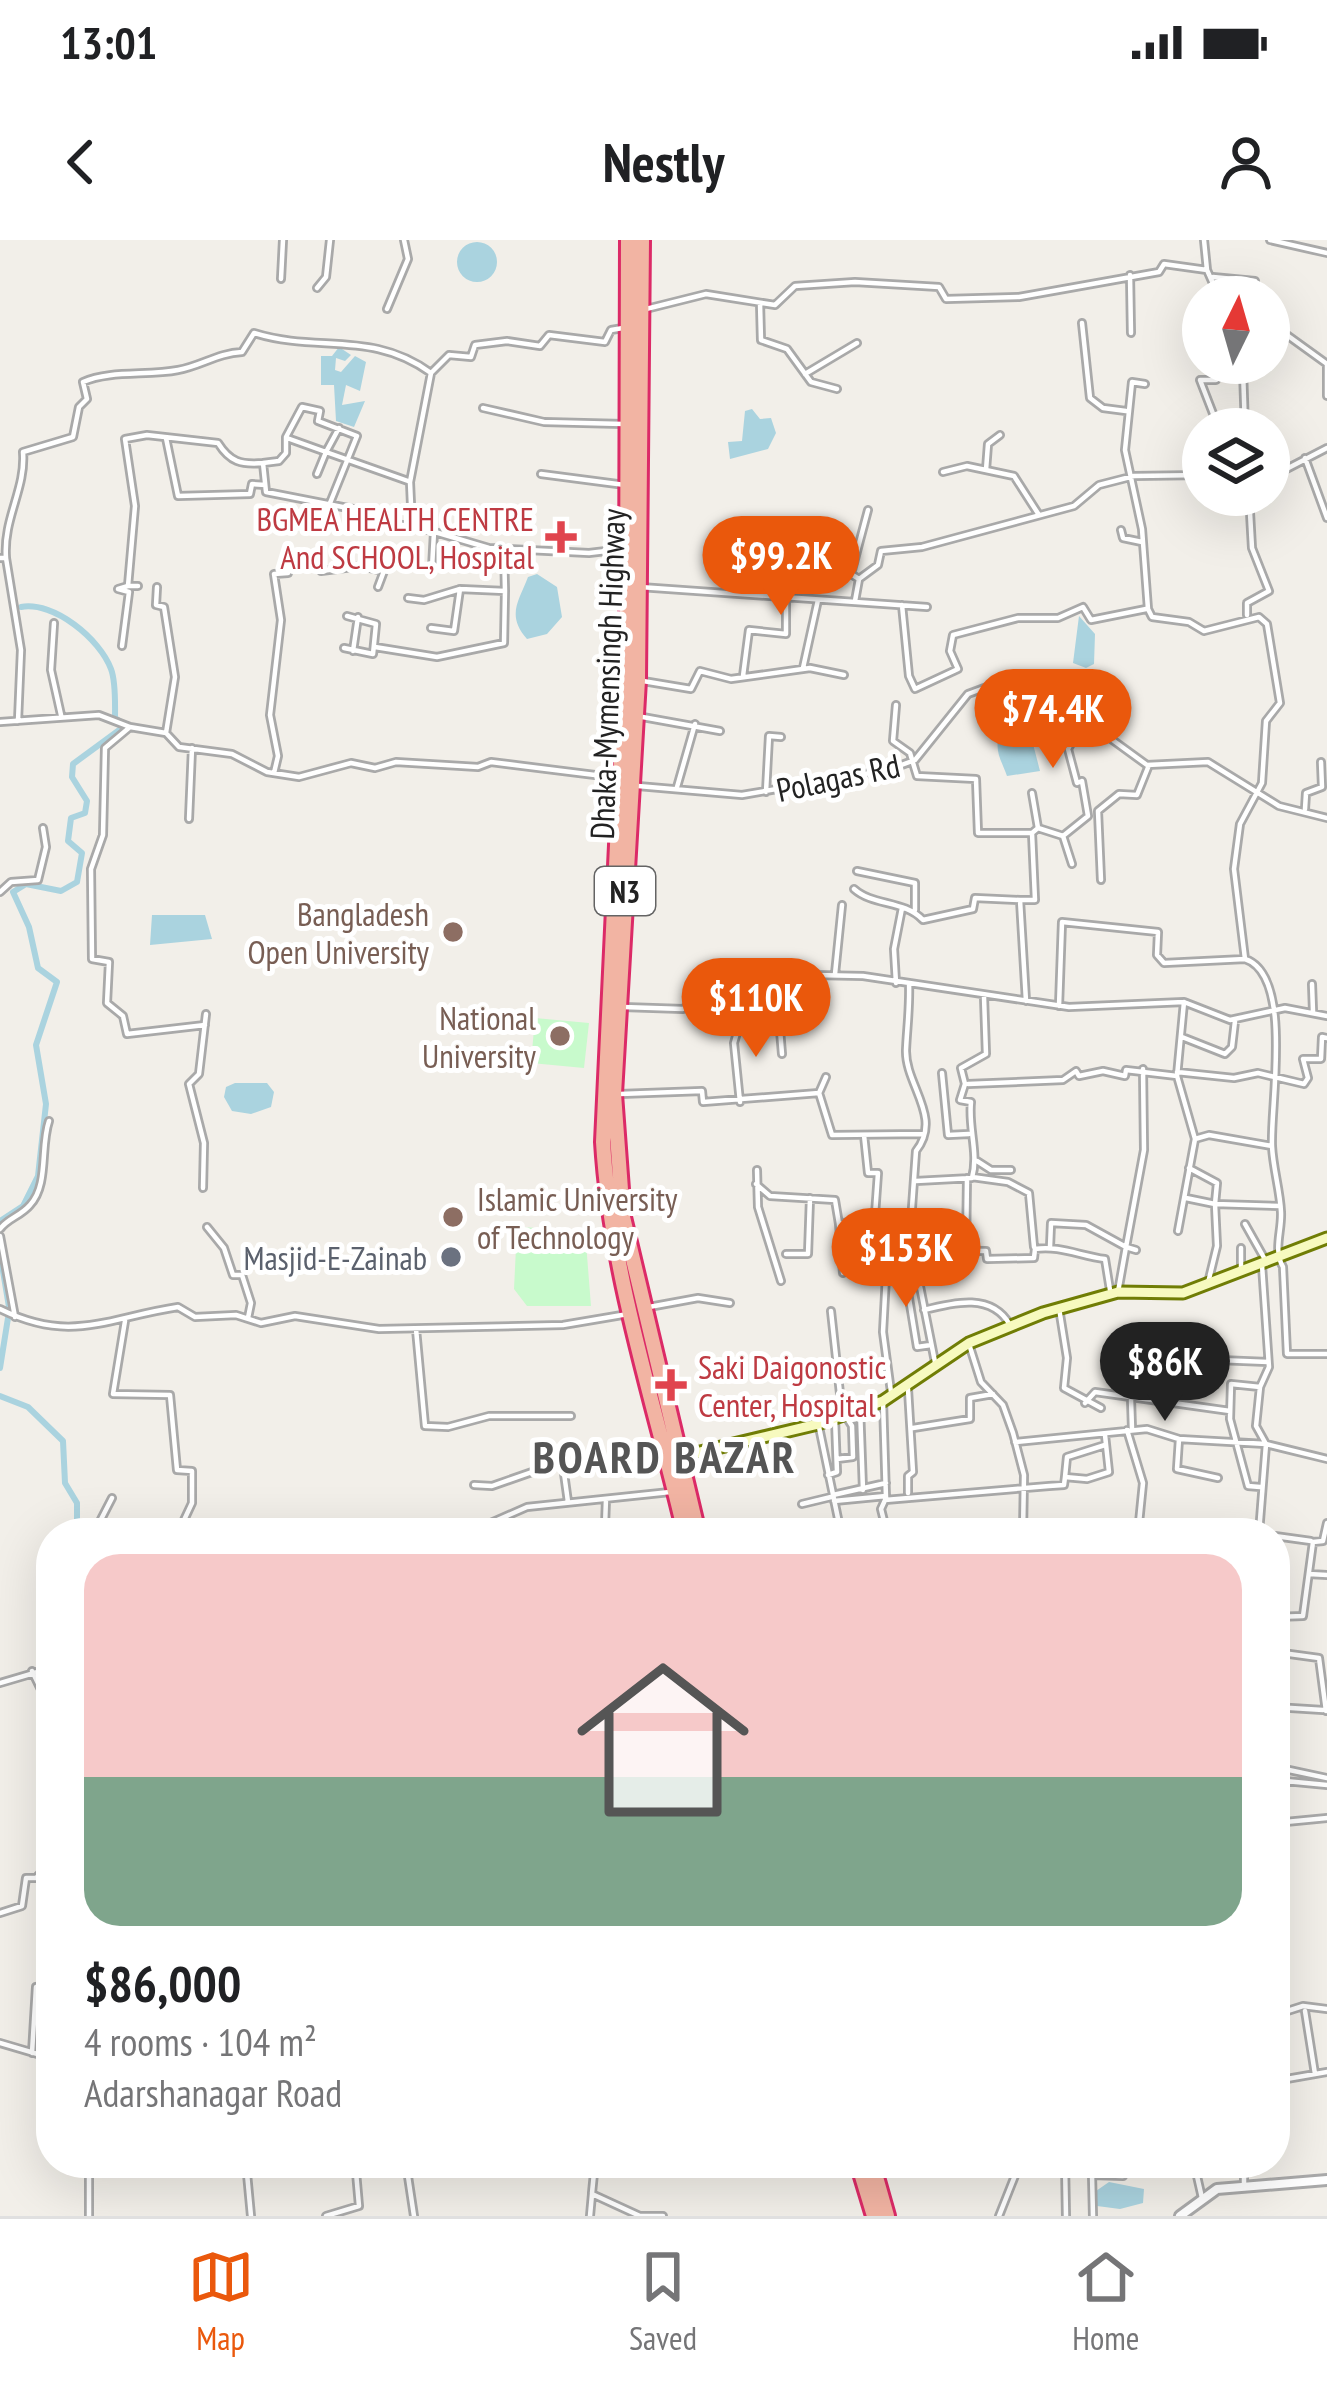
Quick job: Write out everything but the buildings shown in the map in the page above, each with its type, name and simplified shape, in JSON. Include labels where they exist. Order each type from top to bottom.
[{"type":"highway","name":"N3","points":[[628,240],[626,782],[603,1142],[609,1209],[637,1311],[681,1518]]},
{"type":"highway","name":"Dhaka-Mymensingh Highway","points":[[642,240],[638,680],[626,782],[614,1094],[623,1216],[637,1311],[694,1518]]},
{"type":"highway","points":[[863,2178],[874,2216]]},
{"type":"highway","points":[[876,2178],[887,2216]]},
{"type":"main road","points":[[679,1457],[818,1424],[860,1408],[887,1397],[969,1343],[1059,1308],[1115,1293],[1163,1297],[1327,1238]]},
{"type":"street","points":[[281,279],[283,240]]},
{"type":"street","points":[[317,288],[326,278],[330,240]]},
{"type":"street","points":[[387,308],[408,259],[404,240]]},
{"type":"street","points":[[1204,240],[1207,270],[1212,276]]},
{"type":"street","points":[[1270,240],[1327,253]]},
{"type":"street","points":[[641,310],[706,294],[775,305],[795,286],[855,282],[939,287],[946,299],[1019,298],[1160,272],[1164,264],[1207,270]]},
{"type":"street","points":[[1130,275],[1131,333]]},
{"type":"street","points":[[760,303],[760,340],[787,349],[821,387],[837,388]]},
{"type":"street","points":[[1082,322],[1090,398],[1103,408],[1131,410],[1132,382],[1145,384]]},
{"type":"street","points":[[412,526],[410,482],[431,373],[448,355],[471,357],[475,345],[507,341],[540,346],[549,334],[605,342],[611,329],[629,327]]},
{"type":"street","points":[[18,721],[21,650],[3,558],[4,526],[25,478],[23,452],[74,436],[79,407],[87,399],[83,382],[97,376],[143,376],[202,365],[223,352],[242,352],[254,333],[325,339],[368,350],[380,346],[403,352],[431,373]]},
{"type":"street","points":[[1290,337],[1327,363],[1327,396]]},
{"type":"street","points":[[805,374],[857,344]]},
{"type":"street","points":[[128,586],[134,506],[125,439],[166,437],[218,443],[228,458],[263,463],[286,453],[286,437],[302,406],[320,411],[318,421],[357,436],[330,503]]},
{"type":"street","points":[[483,408],[544,422],[628,424]]},
{"type":"street","points":[[1126,411],[1125,450],[1134,476],[1152,617],[1189,622],[1204,631],[1247,616],[1267,624],[1280,703],[1266,722],[1258,792],[1240,824],[1234,869],[1245,959]]},
{"type":"street","points":[[317,474],[339,428]]},
{"type":"street","points":[[986,470],[988,444],[1000,435]]},
{"type":"street","points":[[166,437],[178,496],[250,494],[252,484],[265,485]]},
{"type":"street","points":[[286,437],[410,482]]},
{"type":"street","points":[[1290,466],[1327,448]]},
{"type":"street","points":[[1305,458],[1327,518]]},
{"type":"street","points":[[263,463],[266,492],[363,511],[363,520],[504,547],[589,553],[628,548]]},
{"type":"street","points":[[943,472],[967,466],[1014,476],[1040,515]]},
{"type":"street","points":[[541,474],[628,485]]},
{"type":"street","points":[[855,601],[859,578],[878,565],[881,551],[922,547],[1074,506],[1099,484],[1134,476],[1182,475]]},
{"type":"street","points":[[859,578],[850,574],[868,510]]},
{"type":"street","points":[[1247,616],[1247,603],[1269,591],[1252,548],[1250,516]]},
{"type":"street","points":[[1121,530],[1127,540],[1142,542]]},
{"type":"street","points":[[432,568],[434,532]]},
{"type":"street","points":[[374,647],[437,657],[504,643],[504,547]]},
{"type":"street","points":[[0,722],[99,716],[166,733],[179,747],[232,754],[274,773],[278,756],[270,716],[281,620],[274,574],[288,573],[290,552]]},
{"type":"street","points":[[321,572],[374,568],[384,571],[378,587]]},
{"type":"street","points":[[122,646],[129,592],[118,589],[138,586]]},
{"type":"street","points":[[157,587],[156,605],[164,607],[175,677],[171,730],[166,733]]},
{"type":"street","points":[[640,587],[927,607]]},
{"type":"street","points":[[408,598],[424,600],[460,590],[505,591]]},
{"type":"street","points":[[431,628],[454,632],[460,590]]},
{"type":"street","points":[[742,676],[749,630],[786,634],[786,598]]},
{"type":"street","points":[[802,668],[818,600]]},
{"type":"street","points":[[902,605],[909,676],[915,689],[958,669],[950,651],[953,634],[1017,618],[1058,618],[1083,607],[1091,620],[1148,609]]},
{"type":"street","points":[[344,648],[373,654],[374,647],[376,625],[347,616]]},
{"type":"street","points":[[353,651],[358,616]]},
{"type":"street","points":[[54,623],[51,670],[61,715]]},
{"type":"street","points":[[638,680],[692,689],[700,671],[731,680],[790,674],[802,668],[844,675]]},
{"type":"street","name":"Polagas Rd","points":[[274,773],[299,777],[351,764],[478,767],[491,762],[742,795],[766,792],[915,760],[968,694],[1014,677],[1149,765]]},
{"type":"street","points":[[896,705],[893,741],[915,760],[919,777],[976,779],[978,833],[1035,830],[1063,836]]},
{"type":"street","points":[[636,716],[720,731]]},
{"type":"street","points":[[1063,836],[1088,815],[1086,793],[1082,782],[1077,783],[1068,748],[1084,721]]},
{"type":"street","points":[[677,787],[695,724]]},
{"type":"street","points":[[130,727],[106,748],[103,835],[91,868],[92,959],[109,962],[107,1003],[123,1016],[127,1034],[205,1025]]},
{"type":"street","points":[[766,792],[769,736],[781,736]]},
{"type":"street","points":[[189,819],[192,748]]},
{"type":"street","points":[[1305,809],[1306,793],[1322,787],[1322,762]]},
{"type":"street","points":[[1101,880],[1098,811],[1119,794],[1137,795],[1149,765],[1208,763],[1286,808],[1327,818]]},
{"type":"street","points":[[857,872],[915,883],[915,910],[923,920],[946,919],[973,909],[975,898],[1035,900],[1032,793]]},
{"type":"street","points":[[0,892],[11,882],[38,880],[46,847],[43,828]]},
{"type":"street","points":[[1063,836],[1072,864]]},
{"type":"street","points":[[854,889],[866,898],[915,910]]},
{"type":"street","points":[[1020,900],[1027,1002]]},
{"type":"street","points":[[835,974],[842,905]]},
{"type":"street","points":[[896,982],[894,949],[902,908]]},
{"type":"street","points":[[1059,1006],[1062,922],[1154,931],[1160,933],[1157,956],[1164,963],[1245,959],[1254,962],[1267,982],[1276,1078],[1272,1146],[1280,1206],[1268,1262],[1268,1362],[1256,1426],[1266,1444],[1259,1518]]},
{"type":"street","points":[[619,1007],[683,1009],[705,993],[754,990],[765,974],[835,974],[1059,1006],[1184,1002],[1223,1019],[1272,1009],[1327,1016]]},
{"type":"street","points":[[909,983],[906,1050],[922,1099],[924,1134],[916,1151],[910,1236],[935,1362]]},
{"type":"street","points":[[1312,983],[1313,1011]]},
{"type":"street","points":[[966,1250],[969,1178],[977,1161],[970,1134],[970,1102],[960,1100],[965,1084],[961,1068],[986,1054],[985,995]]},
{"type":"street","points":[[1178,1231],[1195,1139],[1177,1074],[1184,1002]]},
{"type":"street","points":[[202,1188],[204,1143],[189,1084],[199,1074],[206,1014]]},
{"type":"street","points":[[740,1102],[734,1043],[740,1022],[779,1018],[782,1054]]},
{"type":"street","points":[[1182,1037],[1225,1054],[1232,1047],[1235,1019]]},
{"type":"street","points":[[965,1084],[1007,1086],[1042,1078],[1070,1079],[1076,1071],[1078,1076],[1102,1071],[1125,1076],[1126,1070],[1276,1078],[1304,1084],[1309,1078],[1303,1059],[1321,1058],[1322,1037],[1327,1038]]},
{"type":"street","points":[[1115,1293],[1144,1150],[1142,1070]]},
{"type":"street","points":[[942,1072],[948,1135],[970,1134]]},
{"type":"street","points":[[826,1077],[819,1093],[832,1136],[924,1134]]},
{"type":"street","points":[[614,1094],[678,1089],[702,1091],[704,1102],[740,1102],[773,1093],[819,1093]]},
{"type":"street","points":[[15,1316],[0,1232],[33,1204],[49,1121]]},
{"type":"street","points":[[1195,1139],[1209,1135],[1272,1146]]},
{"type":"street","points":[[864,1136],[868,1173],[878,1173],[874,1217],[880,1273],[886,1276],[886,1518]]},
{"type":"street","points":[[977,1161],[991,1170],[1011,1170]]},
{"type":"street","points":[[1189,1168],[1217,1183],[1217,1246],[1208,1283]]},
{"type":"street","points":[[757,1169],[756,1183],[781,1281]]},
{"type":"street","points":[[912,1250],[986,1251],[987,1259],[1034,1258],[1035,1249],[1029,1193],[1008,1182],[916,1180]]},
{"type":"street","points":[[756,1183],[770,1196],[835,1200],[843,1273]]},
{"type":"street","points":[[787,1254],[808,1254],[810,1198]]},
{"type":"street","points":[[1186,1198],[1280,1206]]},
{"type":"street","points":[[838,1224],[874,1217]]},
{"type":"street","points":[[1050,1247],[1051,1223],[1086,1225],[1136,1250]]},
{"type":"street","points":[[1245,1224],[1268,1262],[1283,1267],[1287,1354],[1327,1354]]},
{"type":"street","points":[[207,1227],[224,1248],[233,1275],[242,1275],[250,1303],[248,1318]]},
{"type":"street","points":[[877,1235],[910,1236]]},
{"type":"street","points":[[1035,1249],[1050,1247],[1072,1256],[1105,1259],[1115,1293]]},
{"type":"street","points":[[1240,1272],[1241,1249]]},
{"type":"street","points":[[907,1286],[917,1347],[931,1345]]},
{"type":"street","points":[[0,1309],[53,1329],[125,1321],[178,1307],[195,1317],[248,1318],[261,1323],[295,1316],[350,1328],[416,1328],[563,1325],[698,1298],[730,1303]]},
{"type":"street","points":[[924,1310],[978,1303],[1004,1314],[1011,1327]]},
{"type":"street","points":[[1059,1308],[1066,1358],[1064,1388],[1101,1408]]},
{"type":"street","points":[[828,1475],[837,1472],[840,1415],[831,1311]]},
{"type":"street","points":[[125,1321],[112,1394],[170,1395],[177,1470],[192,1471],[192,1503],[185,1518]]},
{"type":"street","points":[[416,1328],[425,1426],[448,1427],[489,1416],[571,1416]]},
{"type":"street","points":[[1141,1397],[1141,1339],[1189,1344],[1186,1364],[1199,1369],[1219,1360],[1268,1362]]},
{"type":"street","points":[[969,1343],[981,1382],[1004,1405],[1024,1486],[1022,1518]]},
{"type":"street","points":[[907,1383],[913,1428],[908,1496]]},
{"type":"street","points":[[1260,1387],[1231,1384],[1230,1411],[1247,1486],[1260,1487]]},
{"type":"street","points":[[1085,1403],[1095,1392],[1182,1408],[1230,1411]]},
{"type":"street","points":[[913,1428],[970,1419],[970,1398],[993,1394]]},
{"type":"street","points":[[1131,1398],[1130,1430],[1143,1483],[1140,1518]]},
{"type":"street","points":[[860,1408],[863,1490]]},
{"type":"street","points":[[837,1459],[853,1457],[852,1426],[840,1415]]},
{"type":"street","points":[[818,1424],[838,1518]]},
{"type":"street","points":[[1015,1442],[1159,1430],[1179,1439],[1266,1444],[1327,1459]]},
{"type":"street","points":[[1065,1477],[1087,1479],[1109,1472],[1105,1435]]},
{"type":"street","points":[[1179,1439],[1177,1468],[1218,1478]]},
{"type":"street","points":[[834,1498],[1064,1485],[1066,1456],[1106,1445]]},
{"type":"street","points":[[474,1485],[492,1486],[556,1464],[567,1472],[568,1502]]},
{"type":"street","points":[[802,1504],[886,1483]]},
{"type":"street","points":[[499,1518],[568,1502],[675,1491]]},
{"type":"street","points":[[102,1518],[112,1498]]},
{"type":"street","points":[[605,1518],[606,1499]]},
{"type":"street","points":[[1290,1538],[1323,1541],[1327,1523]]},
{"type":"street","points":[[1290,1616],[1303,1616],[1312,1542]]},
{"type":"street","points":[[1310,1574],[1327,1575]]},
{"type":"street","points":[[1290,1654],[1319,1658],[1326,1711],[1290,1708]]},
{"type":"street","points":[[0,1683],[36,1670]]},
{"type":"street","points":[[32,1671],[36,1679]]},
{"type":"street","points":[[1290,1771],[1327,1781]]},
{"type":"street","points":[[1290,1782],[1327,1781]]},
{"type":"street","points":[[1290,1822],[1327,1818]]},
{"type":"street","points":[[0,1913],[22,1906],[26,1878],[36,1878]]},
{"type":"street","points":[[32,2053],[36,1987]]},
{"type":"street","points":[[1290,2010],[1304,2006],[1306,2011],[1315,2074]]},
{"type":"street","points":[[1306,2011],[1327,2009]]},
{"type":"street","points":[[0,2043],[36,2054]]},
{"type":"street","points":[[1290,2078],[1327,2072]]},
{"type":"street","points":[[89,2178],[89,2216]]},
{"type":"street","points":[[247,2178],[250,2216]]},
{"type":"street","points":[[326,2216],[359,2205],[357,2178]]},
{"type":"street","points":[[408,2178],[414,2216]]},
{"type":"street","points":[[590,2216],[594,2178]]},
{"type":"street","points":[[999,2216],[1014,2178]]},
{"type":"street","points":[[1065,2178],[1066,2216]]},
{"type":"street","points":[[1092,2178],[1094,2216]]},
{"type":"street","points":[[1198,2178],[1203,2201]]},
{"type":"street","points":[[1244,2178],[1244,2189]]},
{"type":"street","points":[[1180,2216],[1217,2189],[1327,2180]]},
{"type":"street","points":[[592,2194],[640,2216],[663,2216]]},
{"type":"green space","points":[[535,1018],[589,1023],[584,1068],[531,1063]]},
{"type":"green space","points":[[517,1227],[585,1230],[591,1306],[527,1306],[514,1289]]},
{"type":"water","points":[[477,242],[491,248],[497,262],[491,276],[477,282],[463,276],[457,262],[463,248]]},
{"type":"water","points":[[339,347],[351,355],[345,361],[336,358],[335,370],[341,372],[355,356],[366,362],[360,391],[346,385],[342,405],[365,401],[354,427],[336,421],[334,385],[321,385],[321,356],[332,356]]},
{"type":"water","points":[[752,409],[760,419],[771,418],[776,433],[768,449],[730,459],[728,442],[742,441],[745,411]]},
{"type":"water","points":[[537,574],[557,587],[562,617],[547,634],[527,639],[517,623],[516,608],[528,577]]},
{"type":"water","points":[[1079,616],[1095,634],[1094,664],[1086,668],[1073,663]]},
{"type":"water","points":[[1014,726],[1032,740],[1040,771],[1007,776],[998,742],[1002,730]]},
{"type":"water","points":[[152,915],[205,915],[212,939],[150,945]]},
{"type":"water","points":[[267,1083],[274,1092],[271,1107],[251,1114],[232,1111],[224,1097],[226,1087]]},
{"type":"water","points":[[1109,2182],[1144,2189],[1143,2203],[1120,2209],[1097,2206],[1096,2191]]},
{"type":"waterway","points":[[21,607],[61,616],[97,646],[111,669],[115,718],[121,722]]},
{"type":"waterway","points":[[0,1221],[23,1206],[38,1176],[46,1104],[36,1045],[57,982],[38,968],[29,927],[13,892],[26,884],[61,891],[77,882],[82,853],[68,841],[71,818],[85,813],[87,801],[72,777],[73,764],[122,728]]},
{"type":"waterway","points":[[0,1253],[9,1307]]},
{"type":"waterway","points":[[0,1368],[8,1318]]},
{"type":"waterway","points":[[0,1396],[28,1407],[63,1441],[65,1483],[77,1503],[77,1518]]},
{"type":"place","name":"BGMEA HEALTH CENTRE And SCHOOL, Hospital","points":[[561,537]]},
{"type":"place","name":"Bangladesh Open University","points":[[453,932]]},
{"type":"place","name":"National University","points":[[560,1036]]},
{"type":"place","name":"Islamic University of Technology","points":[[453,1217]]},
{"type":"place","name":"Masjid-E-Zainab","points":[[451,1257]]},
{"type":"place","name":"Saki Daigonostic Center, Hospital","points":[[671,1385]]},
{"type":"district","name":"BOARD BAZAR","points":[[665,1456]]}]
